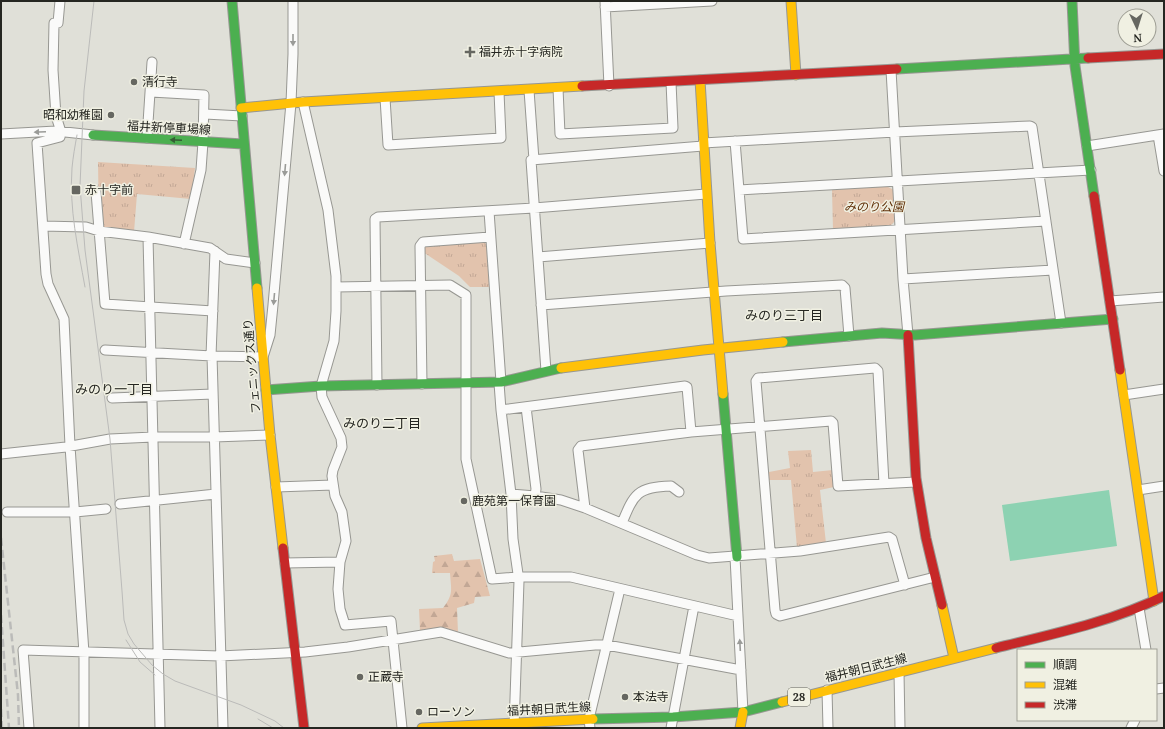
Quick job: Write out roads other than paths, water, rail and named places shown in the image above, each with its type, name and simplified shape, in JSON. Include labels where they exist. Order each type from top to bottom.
[{"type":"street","points":[[60,1],[58,23],[54,23],[53,70],[56,116],[61,132],[60,137],[37,143],[48,284],[64,319],[70,446],[84,653],[84,728]]},
{"type":"street","name":"フェニックス通り","points":[[232,1],[243,144],[270,435],[304,728]]},
{"type":"street","points":[[105,350],[211,356],[263,357],[270,335],[291,103],[293,1]]},
{"type":"street","points":[[609,86],[605,4],[712,1]]},
{"type":"street","points":[[791,1],[796,75]]},
{"type":"street","points":[[1072,1],[1075,59],[1154,601]]},
{"type":"street","points":[[204,114],[241,112],[303,102],[1164,54]]},
{"type":"street","points":[[147,138],[152,62]]},
{"type":"street","points":[[891,70],[916,482],[926,538],[954,658]]},
{"type":"street","points":[[700,80],[706,194],[736,557],[742,712],[740,728]]},
{"type":"street","points":[[558,88],[560,134],[673,128],[671,82]]},
{"type":"street","points":[[529,90],[534,160]]},
{"type":"street","points":[[151,92],[204,95],[203,142],[200,170],[184,244]]},
{"type":"street","points":[[385,98],[388,145],[395,145],[501,138],[499,92]]},
{"type":"street","points":[[303,102],[328,210],[336,287],[334,341],[321,386],[322,397],[341,438],[342,447],[332,470],[335,496],[342,512],[346,541],[340,562],[338,589],[340,609],[345,626],[390,621],[402,728]]},
{"type":"street","points":[[546,371],[531,160],[735,141],[1030,126],[1032,127],[1061,323]]},
{"type":"street","points":[[1,134],[61,132]]},
{"type":"street","name":"福井新停車場線","points":[[61,132],[243,144]]},
{"type":"street","points":[[1087,146],[1161,135],[1164,171]]},
{"type":"street","points":[[735,141],[743,239],[1046,221]]},
{"type":"street","points":[[739,190],[1091,170]]},
{"type":"street","points":[[96,192],[105,304],[213,311]]},
{"type":"street","points":[[377,384],[375,219],[378,217],[534,208],[706,194]]},
{"type":"street","points":[[489,211],[501,410],[511,494],[513,539],[518,577],[514,726]]},
{"type":"street","points":[[43,226],[86,227],[100,231],[148,237],[210,248],[226,259],[255,263]]},
{"type":"street","points":[[148,237],[160,728]]},
{"type":"street","points":[[422,384],[420,246],[423,242],[490,237]]},
{"type":"street","points":[[538,256],[710,243]]},
{"type":"street","points":[[215,251],[211,356],[223,728]]},
{"type":"street","points":[[903,279],[1053,270]]},
{"type":"street","points":[[336,287],[450,285],[466,295],[466,459],[492,579],[518,577],[571,577],[738,616]]},
{"type":"street","points":[[541,305],[714,292],[842,285],[845,288],[850,336]]},
{"type":"street","points":[[1110,301],[1164,296]]},
{"type":"street","points":[[266,390],[377,384],[466,384],[500,382],[546,371],[641,357],[718,348],[882,333],[908,335],[1112,319]]},
{"type":"street","points":[[884,484],[878,371],[875,368],[758,378],[756,381],[759,427],[774,610],[776,614],[780,616],[935,577]]},
{"type":"street","points":[[501,410],[685,386],[687,387],[691,432]]},
{"type":"street","points":[[1124,395],[1164,389]]},
{"type":"street","points":[[112,398],[213,394]]},
{"type":"street","points":[[526,406],[536,489],[535,496]]},
{"type":"street","points":[[585,508],[578,450],[581,446],[726,429],[831,421],[833,423],[838,486],[916,482]]},
{"type":"street","points":[[1,454],[70,446],[110,439],[270,435]]},
{"type":"street","points":[[276,487],[333,485]]},
{"type":"street","points":[[622,523],[631,501],[639,492],[648,488],[671,486],[679,492]]},
{"type":"street","points":[[1138,490],[1164,486]]},
{"type":"street","points":[[120,504],[216,494]]},
{"type":"street","points":[[511,494],[561,500],[622,523],[697,556],[709,558],[800,551],[889,537],[892,539],[905,585]]},
{"type":"street","points":[[7,512],[75,512],[106,509]]},
{"type":"street","points":[[285,563],[340,562]]},
{"type":"street","points":[[589,723],[620,589]]},
{"type":"street","name":"福井朝日武生線","points":[[422,728],[589,723],[742,712],[1092,624],[1139,608],[1164,596]]},
{"type":"street","points":[[671,728],[694,606]]},
{"type":"street","points":[[1139,608],[1146,649]]},
{"type":"street","points":[[29,728],[23,650],[220,656],[296,653],[348,647],[440,632],[509,653],[607,645],[741,670]]},
{"type":"street","points":[[899,672],[900,728]]},
{"type":"street","points":[[827,690],[828,728]]},
{"type":"tram line","points":[[94,1],[84,91],[80,186],[85,250],[110,439],[124,620],[128,634],[134,644],[152,665],[163,674],[175,681],[241,705],[275,721],[284,728]]},
{"type":"tram line","points":[[77,135],[73,156],[71,183],[77,243],[85,287]]},
{"type":"tram line","points":[[126,640],[140,662],[155,675]]},
{"type":"tram line","points":[[258,719],[273,728]]},
{"type":"railway","points":[[1,538],[18,695],[19,728]]},
{"type":"railway","points":[[1,615],[9,728]]},
{"type":"railway","points":[[1,709],[2,728]]},
{"type":"place","name":"福井赤十字病院","points":[[470,52]]},
{"type":"place","name":"清行寺","points":[[134,82]]},
{"type":"place","name":"昭和幼稚園","points":[[111,115]]},
{"type":"place","name":"赤十字前","points":[[76,190]]},
{"type":"place","name":"鹿苑第一保育園","points":[[464,501]]},
{"type":"place","name":"正蔵寺","points":[[360,677]]},
{"type":"place","name":"本法寺","points":[[625,697]]},
{"type":"place","name":"ローソン","points":[[419,712]]},
{"type":"district","name":"みのり三丁目","points":[[784,315]]},
{"type":"district","name":"みのり一丁目","points":[[114,389]]},
{"type":"district","name":"みのり二丁目","points":[[382,423]]},
{"type":"park label","name":"みのり公園","points":[[874,207]]}]
